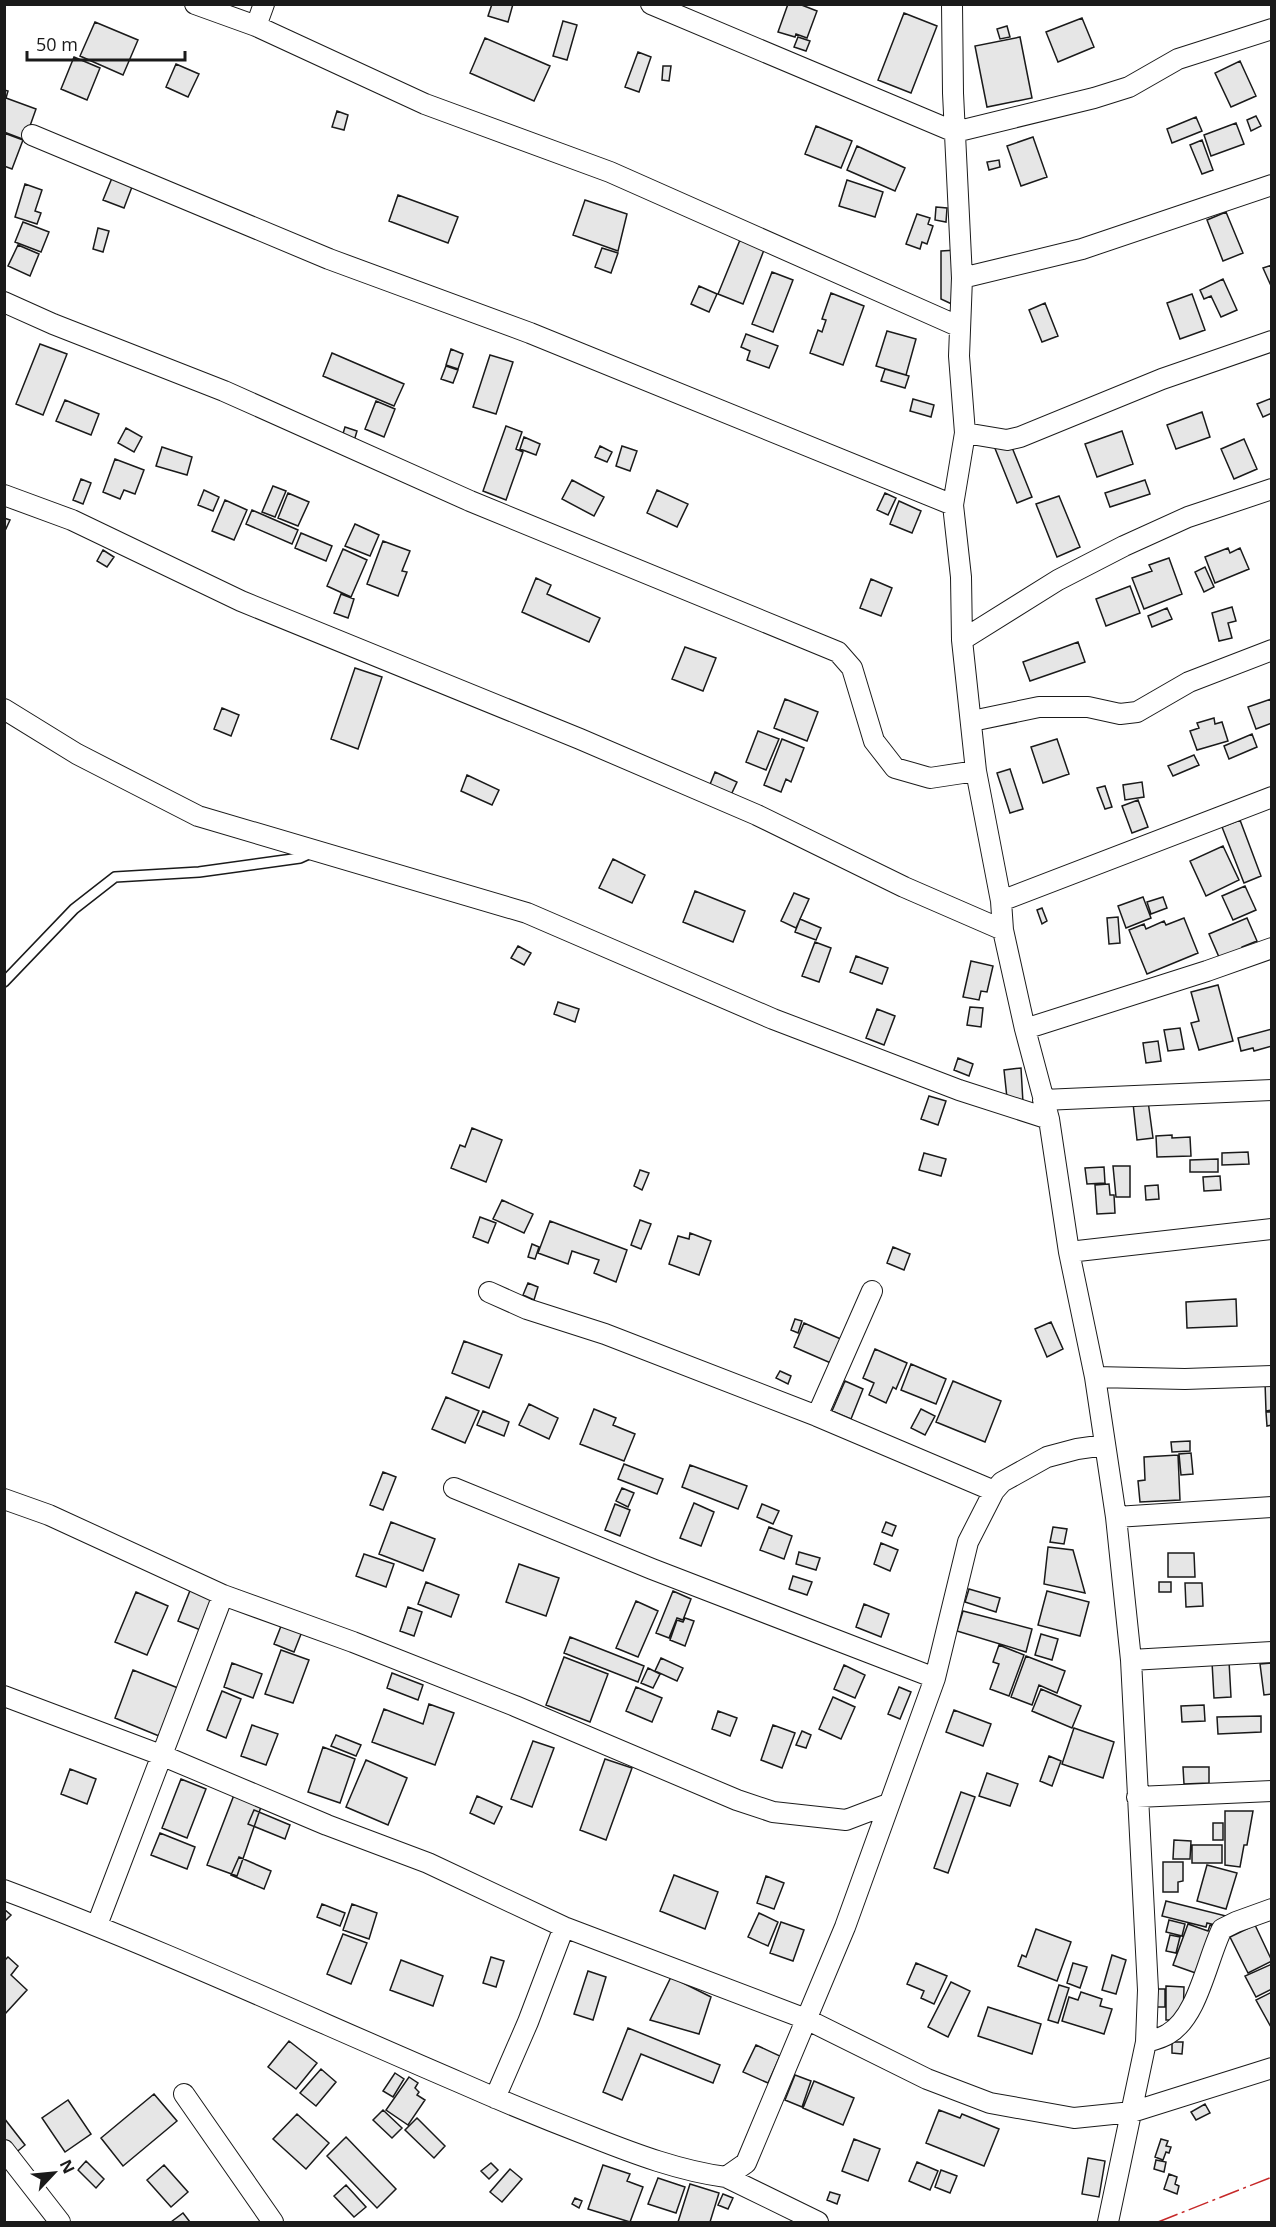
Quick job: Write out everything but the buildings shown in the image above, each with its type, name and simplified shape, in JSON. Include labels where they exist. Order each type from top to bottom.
[{"type":"street","points":[[195,4],[256,26],[425,104],[610,172],[960,327]]},
{"type":"street","points":[[256,26],[264,4]]},
{"type":"street","points":[[651,4],[955,132],[1103,96],[1129,87],[1178,59],[1272,29]]},
{"type":"street","points":[[952,4],[962,278],[959,356],[965,433],[953,505],[961,577],[962,640],[976,771],[1001,900],[1003,930],[1025,1029],[1049,1119],[1069,1252],[1095,1377],[1116,1517],[1131,1660],[1148,1990],[1146,2042],[1108,2223]]},
{"type":"street","points":[[32,135],[329,259],[530,333],[953,505]]},
{"type":"street","points":[[962,278],[1082,249],[1272,185]]},
{"type":"street","points":[[4,302],[53,324],[224,391],[470,501],[838,652],[852,668],[874,741],[895,768],[930,778],[976,771]]},
{"type":"street","points":[[965,433],[1007,440],[1020,437],[1162,379],[1272,341]]},
{"type":"street","points":[[962,640],[1058,580],[1124,546],[1188,517],[1272,489]]},
{"type":"street","points":[[4,495],[72,520],[241,601],[757,814],[904,887],[1003,930]]},
{"type":"street","points":[[972,721],[1039,707],[1088,707],[1120,714],[1137,712],[1189,682],[1272,650]]},
{"type":"street","points":[[4,709],[77,754],[198,816],[527,913],[773,1019],[958,1090],[1049,1119]]},
{"type":"street","points":[[1001,900],[1272,797]]},
{"type":"street","points":[[1025,1029],[1272,948]]},
{"type":"street","points":[[1043,1100],[1272,1090]]},
{"type":"street","points":[[1069,1252],[1272,1229]]},
{"type":"street","points":[[817,1416],[872,1291]]},
{"type":"street","points":[[489,1292],[817,1416],[994,1491]]},
{"type":"street","points":[[1095,1377],[1185,1379],[1272,1376]]},
{"type":"street","points":[[726,2177],[746,2163],[845,1927],[935,1678],[968,1542],[994,1491],[1002,1482],[1047,1457],[1105,1445]]},
{"type":"street","points":[[454,1488],[652,1569],[935,1678]]},
{"type":"street","points":[[4,1499],[49,1515],[223,1595],[353,1642],[526,1711],[737,1800],[773,1812],[846,1820],[888,1804]]},
{"type":"street","points":[[1116,1517],[1272,1507]]},
{"type":"street","points":[[97,1925],[223,1595]]},
{"type":"street","points":[[1131,1660],[1272,1652]]},
{"type":"street","points":[[4,1696],[161,1755],[327,1825],[428,1863],[564,1928],[806,2019],[927,2079],[990,2103],[1074,2118],[1132,2112],[1272,2068]]},
{"type":"street","points":[[1137,1797],[1272,1791]]},
{"type":"street","points":[[846,1820],[873,1845]]},
{"type":"street","points":[[4,1890],[97,1925],[495,2098],[629,2151],[700,2174],[726,2177],[818,2223]]},
{"type":"street","points":[[1146,2042],[1168,2035],[1189,2013],[1222,1929],[1272,1909]]},
{"type":"street","points":[[495,2098],[528,2022],[564,1928]]},
{"type":"street","points":[[184,2094],[273,2223]]},
{"type":"street","points":[[4,2150],[60,2223]]},
{"type":"lane","points":[[4,982],[74,909],[115,877],[221,869],[300,858],[316,850]]},
{"type":"power","points":[[1158,2222],[1272,2177]]}]
